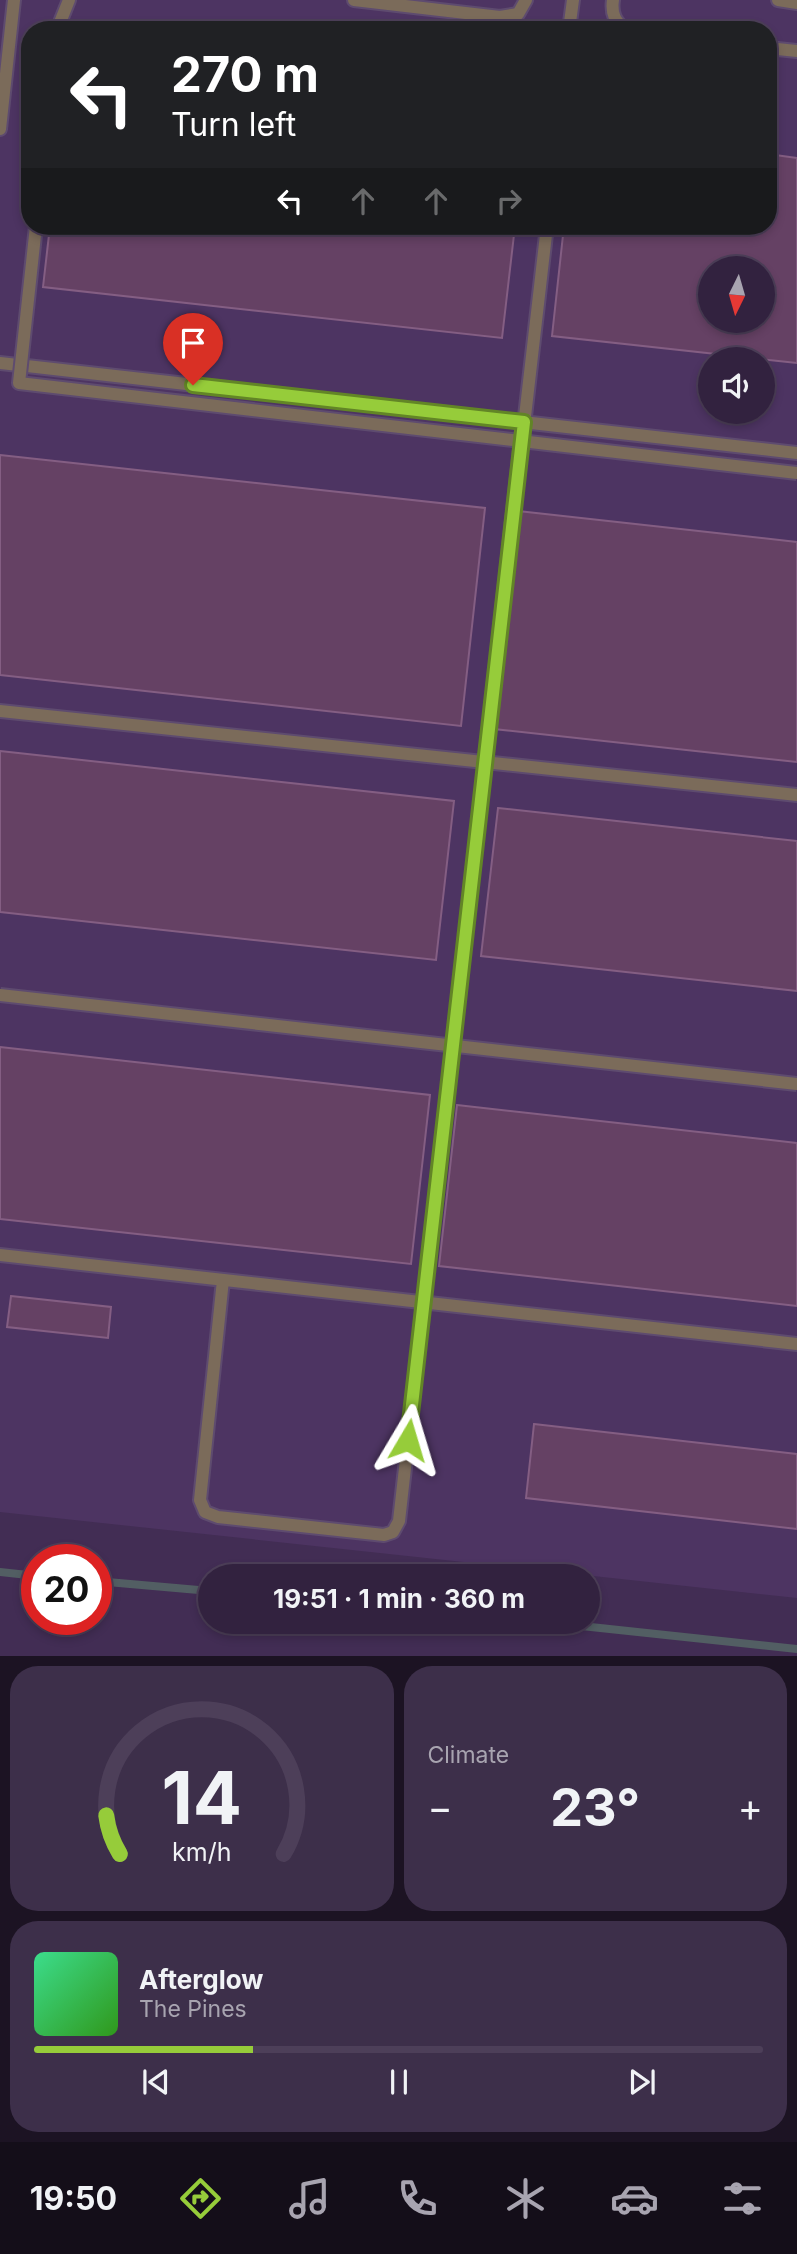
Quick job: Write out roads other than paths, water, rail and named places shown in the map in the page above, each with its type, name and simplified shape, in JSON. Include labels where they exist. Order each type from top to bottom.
[{"type":"lane","points":[[0,129],[14,0]]},
{"type":"lane","points":[[61,21],[69,0]]},
{"type":"lane","points":[[354,0],[499,17],[517,14],[526,0]]},
{"type":"lane","points":[[570,21],[573,0]]},
{"type":"lane","points":[[612,0],[611,11],[616,21]]},
{"type":"lane","points":[[778,0],[797,3]]},
{"type":"lane","points":[[777,49],[797,51]]},
{"type":"lane","points":[[35,235],[19,383],[797,473]]},
{"type":"lane","points":[[223,1280],[200,1500],[205,1512],[218,1517],[384,1535],[393,1532],[399,1521],[546,235]]},
{"type":"lane","points":[[0,363],[797,453]]},
{"type":"lane","points":[[453,1045],[521,441]]},
{"type":"lane","points":[[0,711],[797,795]]},
{"type":"lane","points":[[0,995],[797,1084]]},
{"type":"lane","points":[[0,1255],[797,1344]]},
{"type":"waterway","points":[[0,1572],[21,1574]]},
{"type":"waterway","points":[[112,1582],[198,1590]]},
{"type":"waterway","points":[[600,1628],[797,1649]]}]
